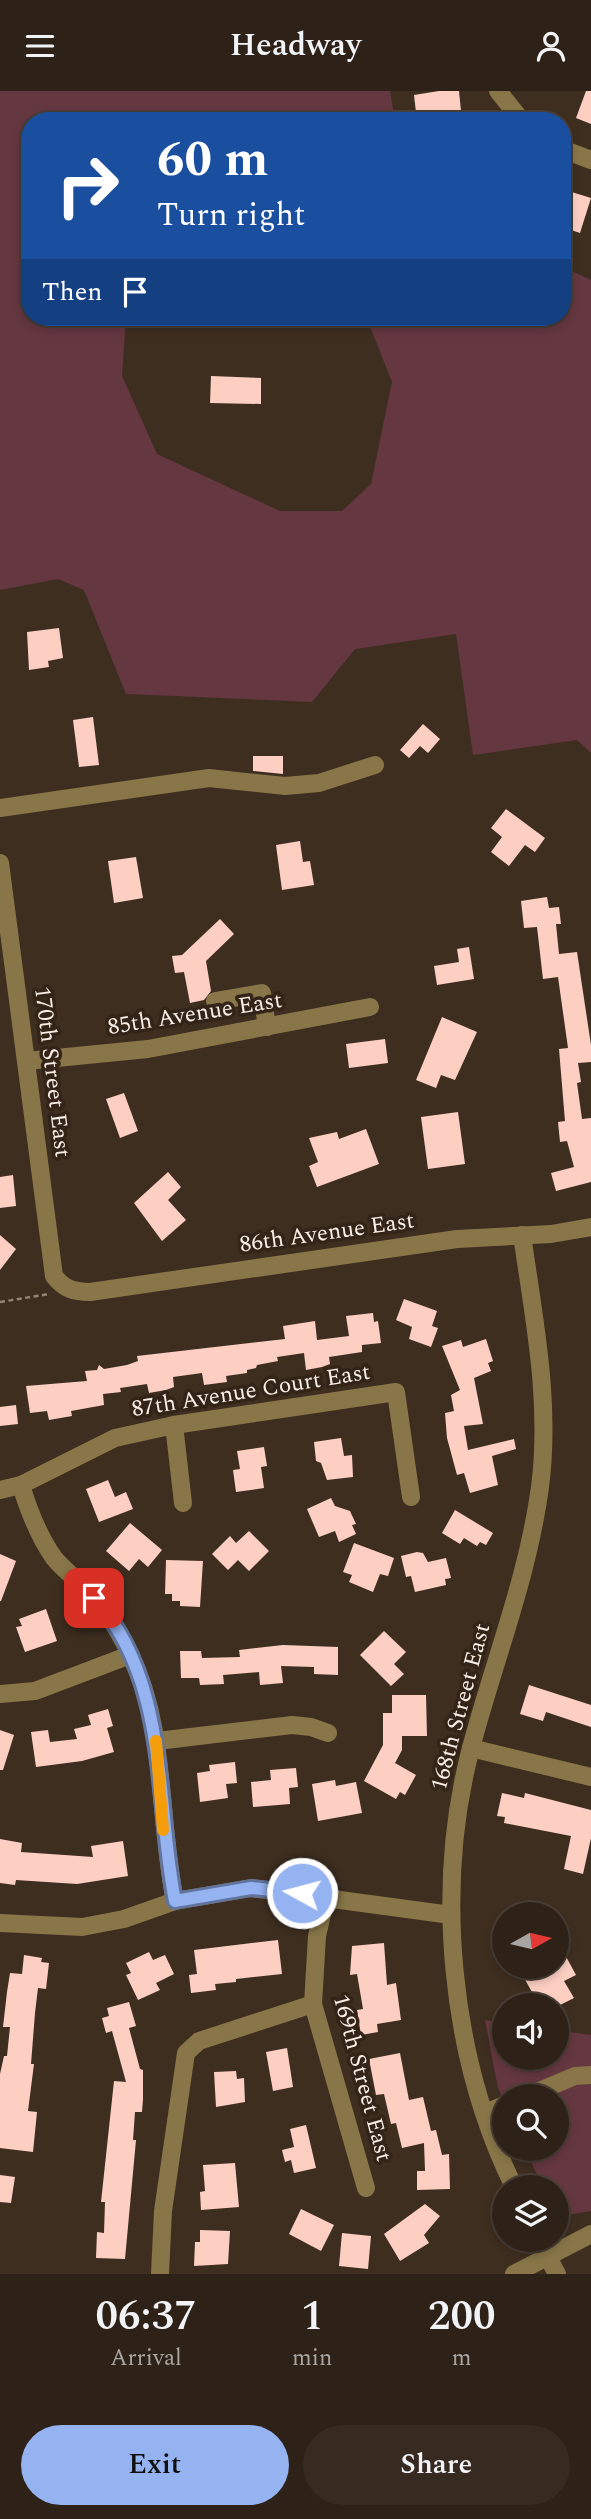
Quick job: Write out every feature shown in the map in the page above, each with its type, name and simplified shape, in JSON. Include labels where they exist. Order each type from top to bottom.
[{"type":"street","points":[[498,91],[515,112]]},
{"type":"street","points":[[571,152],[591,160]]},
{"type":"street","points":[[0,808],[209,778],[285,786],[319,783],[375,765]]},
{"type":"street","name":"170th Street East","points":[[0,863],[7,960],[26,1061],[54,1276],[66,1288]]},
{"type":"street","points":[[215,1001],[262,993],[267,1027]]},
{"type":"street","name":"85th Avenue East","points":[[26,1061],[148,1049],[370,1007]]},
{"type":"street","name":"86th Avenue East","points":[[66,1288],[90,1292],[457,1239],[591,1227]]},
{"type":"street","name":"168th Street East","points":[[509,2175],[486,2113],[461,2014],[451,1915],[455,1842],[471,1748],[517,1596],[540,1488],[544,1401],[522,1235]]},
{"type":"street","name":"87th Avenue Court East","points":[[0,1490],[21,1485],[116,1438],[174,1425],[396,1392],[411,1497]]},
{"type":"street","points":[[174,1425],[183,1503]]},
{"type":"street","points":[[21,1485],[37,1532],[56,1560],[104,1609],[131,1655],[157,1741],[163,1832],[175,1901]]},
{"type":"street","points":[[0,1694],[35,1691],[131,1655]]},
{"type":"street","points":[[157,1741],[292,1725],[311,1727],[328,1733]]},
{"type":"street","points":[[471,1748],[591,1777]]},
{"type":"street","points":[[0,1923],[82,1927],[124,1919],[175,1901],[251,1888],[451,1915]]},
{"type":"street","name":"169th Street East","points":[[326,1897],[317,1936],[313,2004],[366,2188]]},
{"type":"street","points":[[160,2274],[163,2211],[180,2076],[186,2053],[199,2041],[313,2004]]},
{"type":"street","points":[[556,2084],[575,2076],[591,2075]]},
{"type":"street","points":[[486,2113],[492,2110]]},
{"type":"street","points":[[569,2240],[591,2234]]},
{"type":"street","points":[[514,2274],[539,2252]]},
{"type":"street","points":[[545,2252],[556,2274]]},
{"type":"path","points":[[0,1301],[66,1288]]},
{"type":"shaded area","points":[[0,91],[390,91],[394,112],[21,112],[21,326],[125,326],[122,376],[157,454],[280,511],[342,511],[371,484],[392,382],[370,326],[571,326],[571,271],[591,280],[591,753],[577,740],[473,755],[456,634],[355,649],[312,702],[126,694],[84,590],[58,579],[0,590]]},
{"type":"shaded area","points":[[485,2020],[492,2021],[492,2057]]},
{"type":"shaded area","points":[[569,2032],[591,2035],[591,2211],[569,2215],[569,2175],[537,2175],[531,2161],[569,2161],[569,2084],[497,2084],[495,2070],[569,2070]]},
{"type":"building","points":[[459,91],[461,112],[416,112],[414,95]]},
{"type":"building","points":[[586,91],[591,91],[591,124],[576,118]]},
{"type":"building","points":[[571,192],[591,198],[580,233],[571,230]]},
{"type":"building","points":[[211,376],[261,378],[261,404],[210,403]]},
{"type":"building","points":[[59,628],[63,658],[48,661],[49,667],[29,670],[27,632]]},
{"type":"building","points":[[93,717],[99,765],[79,767],[73,720]]},
{"type":"building","points":[[423,724],[440,739],[428,753],[420,746],[409,758],[400,750]]},
{"type":"building","points":[[253,756],[283,756],[283,774],[253,771]]},
{"type":"building","points":[[506,809],[545,838],[535,852],[525,845],[509,866],[491,852],[502,837],[491,828]]},
{"type":"building","points":[[300,841],[303,862],[310,861],[314,885],[282,890],[276,845]]},
{"type":"building","points":[[136,857],[143,898],[114,903],[108,861]]},
{"type":"building","points":[[547,897],[549,908],[559,907],[561,924],[556,924],[559,954],[577,952],[591,1045],[591,1062],[578,1063],[581,1082],[577,1083],[582,1119],[591,1118],[591,1182],[556,1191],[551,1173],[574,1167],[567,1141],[560,1142],[558,1122],[565,1121],[559,1049],[568,1048],[558,977],[543,979],[537,927],[524,928],[521,901]]},
{"type":"building","points":[[220,919],[234,934],[206,961],[211,991],[204,1000],[190,1003],[184,972],[175,973],[172,956],[182,955]]},
{"type":"building","points":[[469,947],[474,979],[437,985],[434,966],[459,962],[457,949]]},
{"type":"building","points":[[442,1017],[477,1032],[455,1080],[441,1075],[436,1088],[416,1080]]},
{"type":"building","points":[[385,1039],[388,1063],[349,1068],[346,1044]]},
{"type":"building","points":[[124,1093],[138,1131],[120,1138],[106,1099]]},
{"type":"building","points":[[458,1112],[465,1164],[428,1169],[421,1117]]},
{"type":"building","points":[[366,1129],[379,1164],[317,1187],[309,1166],[318,1162],[309,1138],[337,1132],[339,1139]]},
{"type":"building","points":[[168,1172],[181,1187],[168,1200],[186,1220],[162,1241],[134,1203]]},
{"type":"building","points":[[13,1175],[16,1206],[0,1208],[0,1177]]},
{"type":"building","points":[[0,1235],[16,1249],[0,1270]]},
{"type":"building","points":[[404,1299],[437,1311],[432,1326],[438,1328],[431,1347],[409,1339],[412,1327],[396,1320]]},
{"type":"building","points":[[373,1313],[374,1322],[378,1321],[381,1343],[362,1345],[362,1352],[329,1357],[330,1364],[322,1367],[306,1370],[304,1353],[277,1357],[278,1361],[257,1365],[256,1368],[247,1370],[247,1373],[226,1376],[227,1382],[204,1385],[202,1373],[173,1377],[174,1387],[149,1393],[147,1384],[120,1388],[121,1392],[103,1394],[104,1405],[71,1411],[72,1416],[49,1420],[47,1411],[30,1413],[26,1386],[87,1381],[85,1371],[97,1370],[99,1365],[104,1369],[127,1365],[138,1361],[137,1356],[285,1339],[283,1326],[315,1321],[317,1340],[349,1336],[346,1316]]},
{"type":"building","points":[[486,1339],[493,1361],[488,1363],[491,1371],[474,1378],[483,1424],[464,1426],[468,1450],[514,1439],[516,1449],[492,1456],[498,1485],[470,1493],[464,1473],[457,1475],[447,1438],[445,1413],[454,1411],[451,1395],[460,1390],[442,1346],[461,1340],[463,1347]]},
{"type":"building","points":[[16,1405],[18,1424],[0,1426],[0,1407]]},
{"type":"building","points":[[341,1438],[344,1456],[352,1455],[353,1477],[327,1480],[321,1463],[316,1461],[314,1442]]},
{"type":"building","points":[[264,1447],[267,1466],[261,1467],[264,1488],[236,1492],[233,1470],[240,1469],[237,1451]]},
{"type":"building","points":[[108,1480],[115,1497],[126,1492],[133,1509],[99,1522],[86,1489]]},
{"type":"building","points":[[331,1498],[335,1506],[350,1511],[356,1524],[352,1525],[356,1534],[339,1542],[335,1531],[319,1537],[307,1509]]},
{"type":"building","points":[[455,1510],[493,1533],[486,1545],[480,1542],[477,1546],[464,1538],[460,1544],[442,1533]]},
{"type":"building","points":[[130,1523],[162,1550],[148,1567],[139,1559],[129,1571],[106,1551]]},
{"type":"building","points":[[249,1531],[269,1551],[249,1571],[238,1560],[228,1570],[212,1554],[230,1536],[236,1543]]},
{"type":"building","points":[[354,1543],[394,1558],[388,1576],[380,1574],[373,1592],[349,1582],[352,1575],[343,1572]]},
{"type":"building","points":[[423,1553],[428,1562],[446,1558],[451,1578],[445,1579],[446,1585],[415,1592],[411,1576],[406,1577],[401,1556]]},
{"type":"building","points":[[0,1554],[16,1561],[1,1601],[0,1601]]},
{"type":"building","points":[[166,1560],[203,1561],[200,1607],[180,1606],[180,1601],[172,1601],[172,1594],[165,1594]]},
{"type":"building","points":[[46,1609],[57,1641],[25,1652],[16,1627],[22,1626],[19,1619]]},
{"type":"building","points":[[384,1631],[406,1652],[394,1664],[404,1674],[391,1686],[360,1655]]},
{"type":"building","points":[[283,1645],[338,1647],[338,1675],[314,1674],[314,1667],[281,1666],[283,1683],[260,1685],[259,1672],[223,1675],[224,1684],[200,1685],[199,1678],[181,1678],[180,1651],[201,1651],[202,1658],[240,1657],[239,1650]]},
{"type":"building","points":[[529,1685],[591,1705],[591,1727],[546,1712],[543,1721],[520,1714]]},
{"type":"building","points":[[392,1695],[426,1695],[427,1736],[402,1736],[402,1750],[395,1763],[416,1775],[405,1795],[400,1792],[396,1799],[364,1781],[383,1745],[383,1713],[392,1713]]},
{"type":"building","points":[[108,1709],[113,1726],[107,1728],[114,1752],[82,1761],[36,1767],[31,1732],[48,1730],[50,1742],[77,1739],[74,1729],[91,1725],[88,1715]]},
{"type":"building","points":[[0,1730],[14,1735],[3,1770],[0,1770]]},
{"type":"building","points":[[235,1762],[237,1783],[226,1784],[228,1798],[200,1802],[197,1773],[210,1771],[209,1765]]},
{"type":"building","points":[[296,1768],[298,1787],[289,1788],[290,1804],[253,1807],[251,1782],[271,1780],[270,1770]]},
{"type":"building","points":[[335,1780],[336,1786],[356,1782],[362,1813],[318,1821],[312,1784]]},
{"type":"building","points":[[502,1793],[524,1798],[525,1793],[591,1810],[591,1838],[583,1874],[564,1869],[571,1836],[504,1823],[505,1817],[497,1816]]},
{"type":"building","points":[[0,1839],[22,1843],[21,1852],[93,1857],[91,1846],[123,1841],[128,1876],[77,1884],[16,1880],[15,1885],[0,1883]]},
{"type":"building","points":[[278,1940],[282,1974],[236,1979],[236,1982],[215,1984],[216,1990],[191,1993],[189,1975],[197,1974],[194,1950]]},
{"type":"building","points":[[384,1943],[387,1985],[396,1983],[401,2020],[377,2024],[378,2032],[361,2035],[357,2010],[363,2009],[357,1974],[350,1975],[352,1946]]},
{"type":"building","points":[[149,1952],[153,1960],[165,1955],[174,1974],[156,1983],[160,1990],[138,2000],[126,1975],[131,1973],[126,1963]]},
{"type":"building","points":[[24,1955],[42,1958],[41,1962],[49,1963],[46,1989],[38,1988],[35,2013],[31,2064],[34,2064],[28,2111],[37,2112],[33,2152],[0,2148],[0,2074],[4,2056],[7,2056],[10,2027],[3,2027],[7,1992],[10,1973],[22,1974]]},
{"type":"building","points":[[569,1962],[576,1975],[569,1978]]},
{"type":"building","points":[[525,1979],[568,1979],[564,1981],[574,1998],[569,2000],[569,1993],[532,1993]]},
{"type":"building","points":[[129,2002],[136,2026],[129,2028],[140,2069],[143,2070],[143,2099],[142,2112],[135,2112],[133,2140],[136,2140],[125,2259],[96,2258],[97,2232],[104,2233],[105,2202],[101,2202],[114,2081],[126,2082],[112,2031],[106,2033],[102,2018],[109,2016],[107,2008]]},
{"type":"building","points":[[287,2048],[293,2087],[273,2091],[266,2052]]},
{"type":"building","points":[[400,2053],[409,2100],[423,2097],[431,2131],[436,2130],[442,2155],[449,2154],[450,2189],[417,2190],[417,2171],[425,2171],[424,2143],[402,2148],[396,2123],[391,2124],[384,2094],[376,2095],[369,2059]]},
{"type":"building","points":[[236,2071],[237,2079],[244,2078],[245,2102],[216,2107],[214,2072]]},
{"type":"building","points":[[306,2125],[316,2168],[294,2173],[291,2160],[285,2162],[282,2150],[294,2147],[290,2129]]},
{"type":"building","points":[[235,2163],[239,2207],[201,2210],[200,2192],[205,2191],[203,2165]]},
{"type":"building","points":[[0,2175],[15,2177],[11,2203],[0,2202]]},
{"type":"building","points":[[425,2204],[440,2216],[424,2235],[429,2243],[400,2261],[384,2234]]},
{"type":"building","points":[[301,2209],[334,2225],[321,2251],[289,2234]]},
{"type":"building","points":[[200,2230],[230,2231],[228,2264],[194,2266],[195,2242],[200,2242]]},
{"type":"building","points":[[342,2233],[371,2236],[368,2269],[339,2266]]},
{"type":"slow traffic","points":[[156,1741],[163,1830]]},
{"type":"route","points":[[94,1598],[104,1609],[131,1655],[157,1741],[163,1832],[175,1901],[230,1889],[251,1888],[302,1893]]}]
